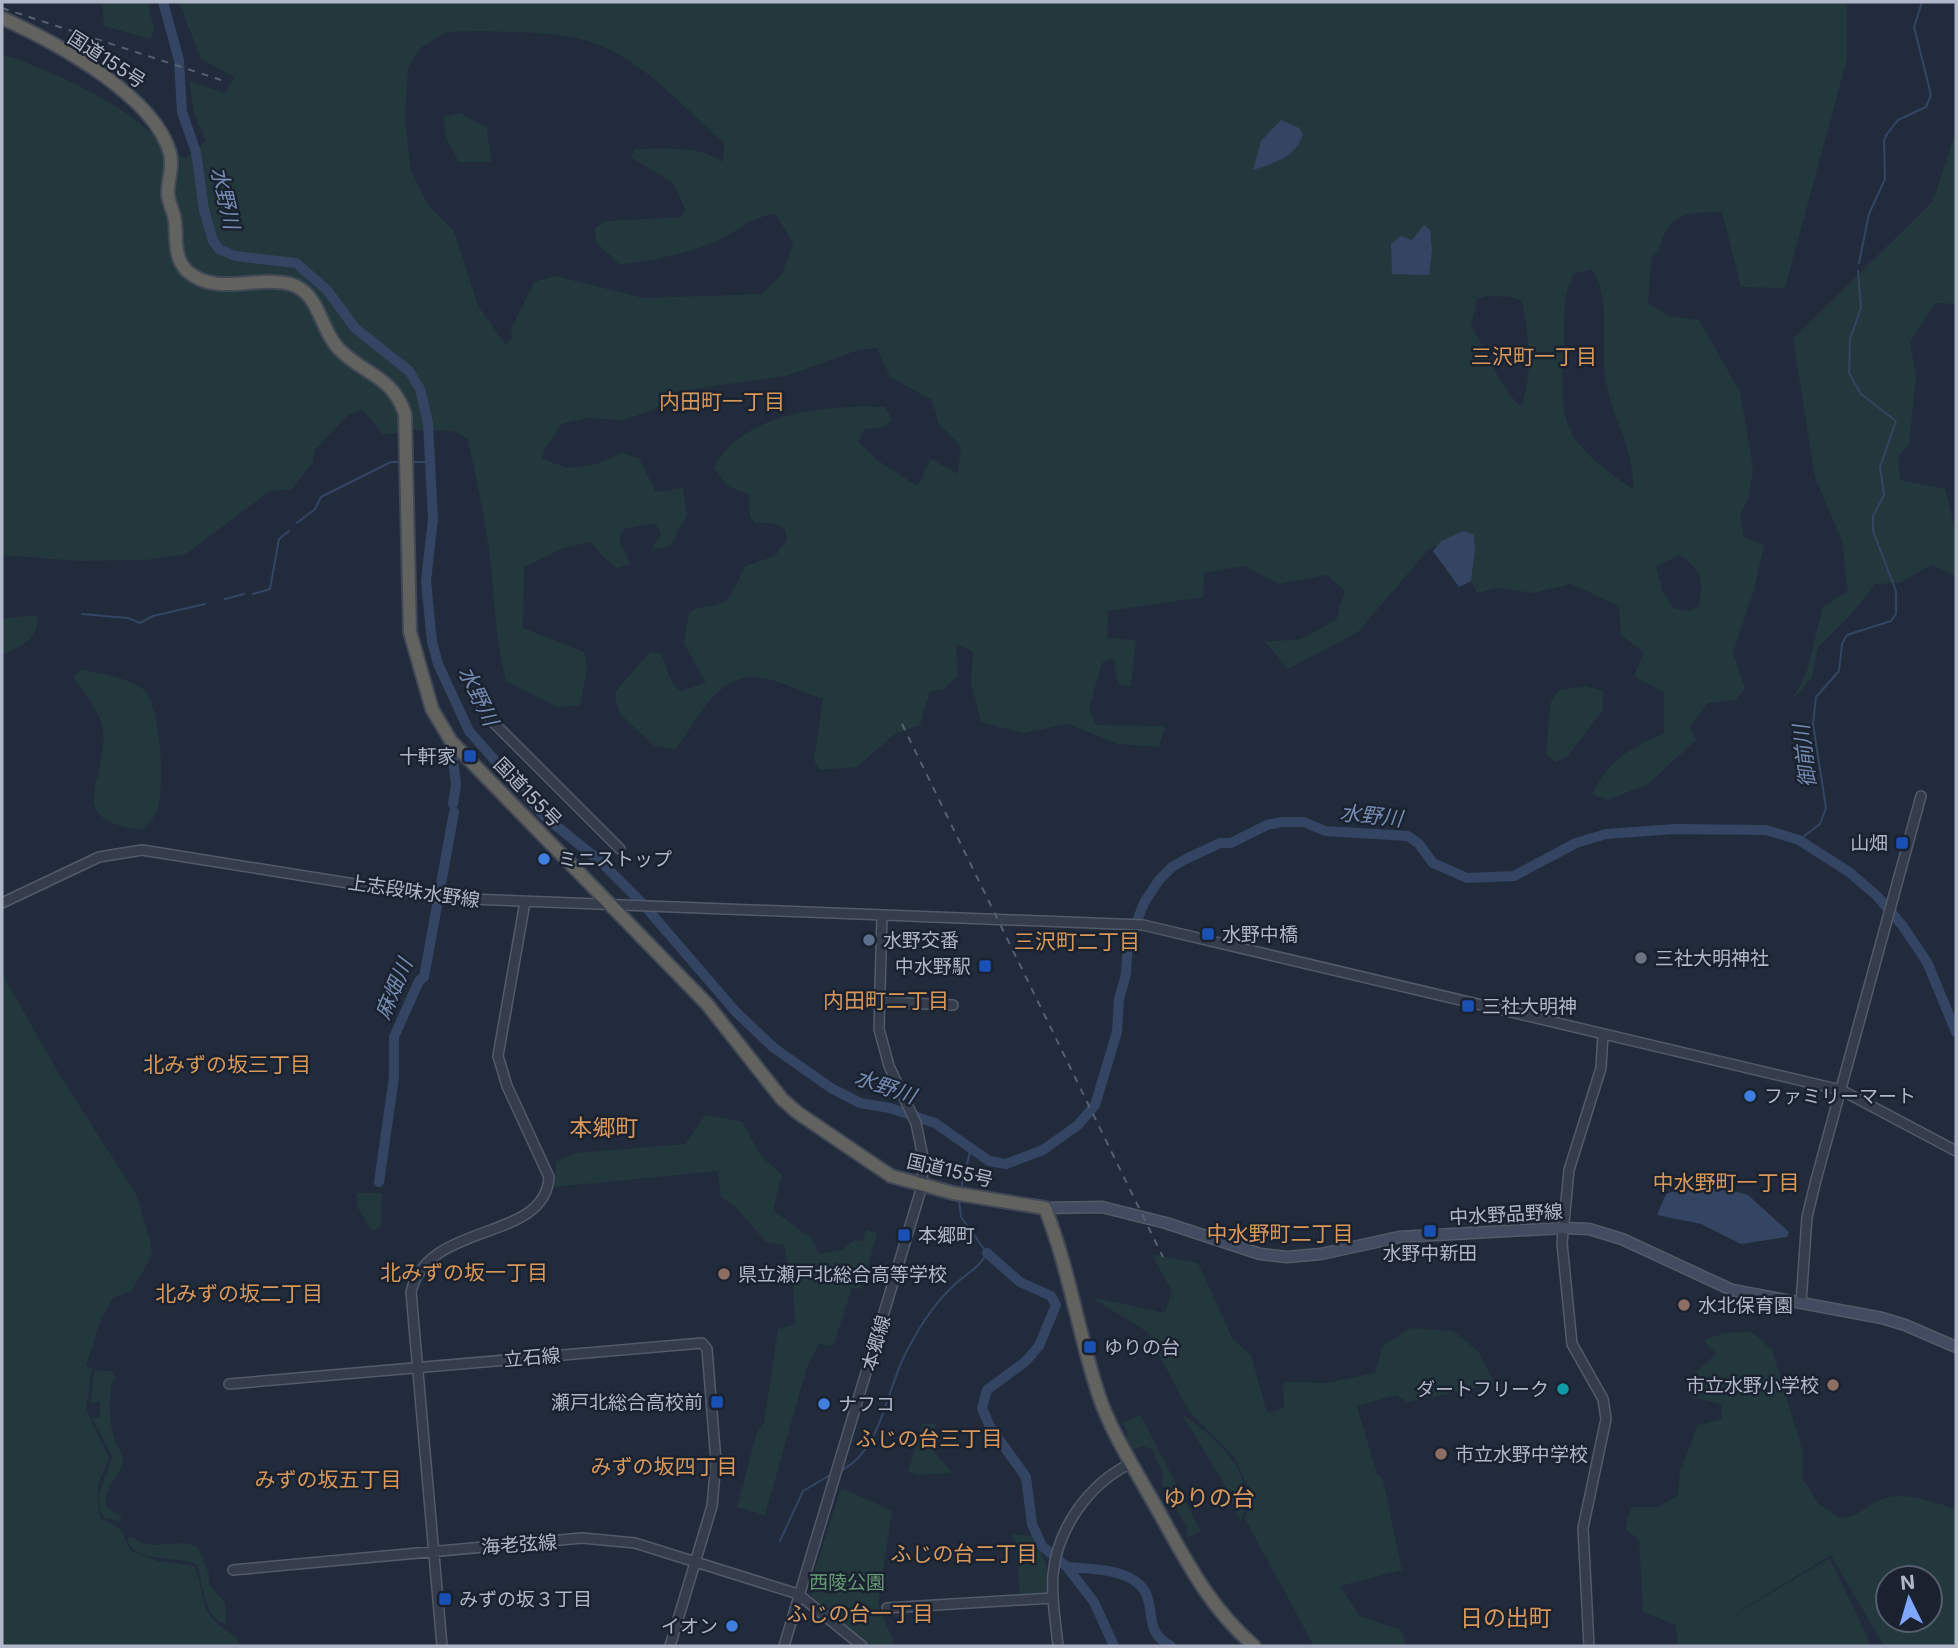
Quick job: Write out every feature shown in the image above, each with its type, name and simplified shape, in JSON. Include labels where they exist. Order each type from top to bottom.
[{"type":"highway","name":"国道155号","points":[[2,18],[90,68],[139,102],[154,118],[170,154],[168,197],[175,222],[178,258],[183,266],[197,277],[220,283],[272,281],[290,284],[304,291],[340,350],[377,375],[393,391],[405,414],[411,632],[432,709],[451,741],[615,904],[707,1004],[787,1104],[891,1176],[959,1194],[1045,1208]]},
{"type":"highway","points":[[1045,1208],[1063,1255],[1098,1393],[1131,1464],[1204,1594],[1224,1619],[1254,1646]]},
{"type":"main road","name":"中水野品野線","points":[[1045,1208],[1102,1207],[1166,1223],[1260,1254],[1287,1257],[1331,1252],[1399,1237],[1589,1229],[1622,1239],[1732,1290],[1905,1325],[1956,1347]]},
{"type":"street","points":[[480,701],[492,721],[620,849]]},
{"type":"street","points":[[1801,1303],[1807,1217],[1921,796]]},
{"type":"street","name":"上志段味水野線","points":[[2,903],[99,857],[142,850],[438,898],[1122,923],[1165,929],[1841,1090],[1956,1151]]},
{"type":"street","points":[[442,1646],[411,1292],[418,1270],[439,1252],[531,1212],[542,1203],[548,1192],[549,1177],[507,1086],[498,1056],[525,902]]},
{"type":"street","name":"本郷線","points":[[784,1646],[922,1186],[921,1145],[883,1048],[878,1002],[882,915]]},
{"type":"street","points":[[878,1002],[953,1004]]},
{"type":"street","points":[[1588,1646],[1583,1528],[1606,1419],[1603,1399],[1572,1344],[1562,1267],[1563,1228],[1572,1161],[1601,1069],[1603,1034]]},
{"type":"street","name":"立石線","points":[[418,1367],[699,1342],[705,1344],[716,1462],[712,1506],[694,1562]]},
{"type":"street","points":[[229,1384],[418,1367]]},
{"type":"street","points":[[1058,1646],[1053,1598],[1054,1567],[1059,1546],[1073,1515],[1088,1497],[1131,1464]]},
{"type":"street","name":"海老弦線","points":[[233,1570],[601,1538],[635,1543],[798,1594]]},
{"type":"street","points":[[670,1646],[694,1562]]},
{"type":"street","points":[[798,1594],[862,1646]]},
{"type":"street","points":[[887,1608],[1053,1598]]},
{"type":"green space","points":[[102,2],[148,2],[154,31],[150,39],[104,26]]},
{"type":"green space","points":[[179,2],[1847,2],[1847,59],[1785,288],[1741,287],[1722,212],[1688,214],[1674,221],[1651,258],[1648,303],[1668,316],[1699,320],[1740,392],[1753,468],[1749,496],[1740,516],[1744,537],[1764,545],[1753,593],[1733,653],[1745,688],[1736,700],[1708,703],[1689,727],[1696,740],[1648,784],[1608,800],[1592,794],[1606,772],[1622,756],[1664,733],[1664,692],[1634,676],[1644,653],[1621,635],[1619,606],[1571,584],[1533,593],[1499,588],[1477,593],[1471,581],[1475,551],[1464,531],[1428,550],[1358,632],[1288,669],[1265,642],[1301,639],[1336,620],[1345,590],[1327,575],[1279,584],[1245,566],[1204,573],[1203,597],[1108,611],[1107,638],[1136,640],[1131,686],[1119,685],[1113,658],[1102,663],[1089,708],[1096,725],[1165,726],[1159,747],[1118,744],[1068,724],[1023,733],[981,722],[971,682],[973,652],[956,644],[958,677],[942,690],[930,691],[920,725],[895,734],[857,767],[819,770],[814,760],[823,699],[763,678],[743,678],[722,689],[704,708],[676,749],[655,746],[621,715],[616,703],[616,691],[650,652],[661,654],[673,685],[681,691],[706,683],[684,643],[689,613],[725,600],[745,566],[775,556],[787,540],[785,529],[772,523],[755,523],[750,516],[749,494],[729,487],[714,469],[726,450],[744,435],[789,416],[839,407],[885,407],[892,419],[884,427],[865,429],[859,442],[877,460],[917,486],[931,459],[958,474],[961,446],[938,423],[932,400],[890,377],[877,348],[858,350],[786,376],[673,392],[654,410],[623,420],[588,418],[562,424],[545,448],[542,459],[568,468],[596,464],[622,453],[639,458],[656,492],[683,488],[687,515],[670,546],[652,549],[661,533],[655,523],[624,529],[619,539],[630,564],[617,568],[603,557],[591,542],[564,548],[524,567],[523,628],[584,652],[587,670],[580,705],[558,707],[506,681],[497,635],[488,542],[468,439],[454,431],[413,430],[383,435],[362,409],[348,415],[314,451],[313,462],[292,489],[270,491],[186,554],[146,560],[78,561],[2,555],[2,54],[55,74],[107,101],[185,159],[206,141],[194,113],[189,81],[225,93],[235,77],[201,59]],"holes":[[[446,32],[541,33],[573,37],[602,46],[651,77],[724,143],[723,162],[692,150],[634,149],[632,158],[673,183],[685,209],[682,217],[607,221],[595,228],[596,242],[619,264],[657,259],[699,248],[721,239],[751,221],[775,214],[793,243],[782,274],[762,294],[643,298],[555,276],[534,282],[511,329],[512,338],[506,345],[478,306],[454,231],[429,206],[411,172],[405,118],[408,69],[419,49]],[[1592,269],[1598,281],[1603,307],[1607,389],[1630,459],[1633,489],[1591,457],[1569,428],[1564,412],[1562,393],[1565,306],[1574,274]],[[1488,296],[1511,297],[1522,301],[1529,354],[1527,382],[1521,407],[1499,379],[1471,326],[1477,299]],[[1679,555],[1693,566],[1701,582],[1699,606],[1688,611],[1673,608],[1662,590],[1656,567]]]},
{"type":"green space","points":[[460,113],[487,128],[491,162],[459,162],[446,139],[444,117]]},
{"type":"green space","points":[[1956,131],[1956,300],[1954,304],[1935,303],[1910,342],[1916,377],[1909,445],[1898,457],[1900,480],[1945,489],[1956,532],[1956,576],[1931,565],[1900,583],[1875,584],[1849,617],[1818,647],[1812,678],[1792,700],[1806,674],[1823,607],[1848,591],[1842,541],[1815,477],[1793,339],[1933,201]]},
{"type":"green space","points":[[37,615],[35,630],[28,641],[2,655],[2,619]]},
{"type":"green space","points":[[81,670],[123,679],[139,686],[150,699],[158,730],[161,787],[156,813],[143,830],[118,825],[103,818],[96,808],[94,796],[103,748],[103,729],[95,709],[73,677]]},
{"type":"green space","points":[[1586,686],[1603,691],[1603,710],[1567,757],[1555,762],[1546,754],[1551,701],[1559,690]]},
{"type":"green space","points":[[2,973],[59,1074],[136,1194],[150,1240],[152,1256],[131,1291],[113,1298],[101,1319],[86,1366],[92,1368],[86,1410],[109,1458],[98,1485],[99,1513],[101,1518],[120,1529],[131,1551],[158,1561],[194,1566],[209,1613],[241,1646],[2,1646]]},
{"type":"green space","points":[[705,1115],[742,1122],[761,1156],[782,1175],[773,1210],[811,1238],[819,1254],[842,1250],[854,1240],[863,1242],[866,1230],[877,1233],[862,1289],[852,1288],[833,1346],[819,1344],[807,1367],[765,1515],[737,1507],[757,1432],[764,1423],[778,1329],[795,1324],[793,1290],[784,1245],[766,1242],[736,1207],[721,1197],[718,1171],[554,1187],[556,1162],[576,1153],[685,1144]]},
{"type":"green space","points":[[357,1193],[382,1193],[381,1226],[372,1231],[358,1208]]},
{"type":"green space","points":[[1151,1254],[1198,1263],[1233,1340],[1251,1355],[1267,1413],[1284,1408],[1283,1382],[1327,1383],[1375,1373],[1383,1346],[1411,1328],[1453,1331],[1478,1351],[1495,1384],[1407,1402],[1396,1395],[1357,1406],[1377,1474],[1383,1480],[1402,1570],[1340,1586],[1360,1616],[1401,1630],[1406,1646],[1314,1646],[1245,1519],[1251,1493],[1234,1457],[1189,1411],[1147,1332],[1091,1297],[1165,1313],[1172,1291]]},
{"type":"green space","points":[[1752,1332],[1772,1350],[1803,1452],[1802,1478],[1819,1504],[1840,1518],[1854,1515],[1879,1500],[1893,1496],[1922,1499],[1956,1510],[1956,1646],[1884,1646],[1877,1634],[1944,1634],[1944,1564],[1874,1564],[1874,1629],[1831,1555],[1712,1628],[1830,1558],[1871,1646],[1678,1646],[1676,1625],[1643,1612],[1639,1539],[1625,1529],[1631,1507],[1659,1507],[1678,1495],[1680,1471],[1698,1425],[1721,1420],[1722,1404],[1692,1397],[1687,1380],[1716,1354],[1704,1340],[1724,1333]]},
{"type":"green space","points":[[94,1370],[112,1371],[115,1376],[111,1391],[110,1420],[123,1459],[107,1492],[106,1507],[122,1516],[120,1521],[104,1518],[100,1510],[100,1494],[112,1456],[92,1418],[100,1417],[100,1402],[91,1403]]},
{"type":"green space","points":[[1140,1415],[1201,1531],[1187,1538],[1187,1527],[1162,1484],[1163,1474],[1152,1449],[1142,1446],[1128,1452],[1121,1439],[1129,1435],[1123,1423]]},
{"type":"green space","points":[[1183,1416],[1222,1447],[1240,1474],[1245,1489],[1245,1505],[1240,1521],[1220,1476],[1222,1474],[1219,1475]]},
{"type":"green space","points":[[922,1424],[936,1424],[931,1448],[952,1473],[917,1475],[908,1472]]},
{"type":"green space","name":"西陵公園","points":[[844,1489],[892,1511],[878,1603],[895,1646],[870,1646],[811,1597],[810,1586],[840,1491]]},
{"type":"green space","points":[[1010,1534],[1035,1536],[1047,1567],[1046,1594],[1020,1597],[1016,1544]]},
{"type":"green space","points":[[133,1537],[148,1544],[182,1543],[198,1547],[209,1574],[209,1585],[225,1603],[226,1624],[213,1616],[209,1608],[197,1565],[137,1552],[128,1538]]},
{"type":"water","points":[[1281,120],[1299,128],[1303,134],[1299,142],[1284,158],[1253,170],[1261,141]]},
{"type":"water","points":[[1424,225],[1430,230],[1432,250],[1429,275],[1392,274],[1391,244],[1401,236],[1412,240]]},
{"type":"water","points":[[1464,531],[1474,535],[1475,551],[1471,581],[1459,587],[1433,551],[1441,541]]},
{"type":"water","points":[[1700,1182],[1748,1195],[1789,1232],[1787,1237],[1741,1244],[1701,1224],[1657,1215],[1666,1194]]},
{"type":"waterway","name":"水野川","points":[[163,2],[179,60],[182,112],[196,152],[204,210],[213,241],[219,249],[235,256],[296,263],[327,290],[355,328],[409,371],[420,389],[428,423],[433,519],[426,581],[432,642],[438,664],[469,731],[544,816],[601,862],[643,904],[736,1012],[774,1048],[831,1088],[860,1103],[890,1108],[935,1123],[989,1161],[1006,1164],[1043,1150],[1078,1125],[1095,1105],[1117,1032],[1119,999],[1126,974],[1128,944],[1144,903],[1159,880],[1172,867],[1186,859],[1220,843],[1231,843],[1267,825],[1282,822],[1304,822],[1325,831],[1408,836],[1419,844],[1433,863],[1467,878],[1514,876],[1576,843],[1606,834],[1675,829],[1766,830],[1799,840],[1849,872],[1877,896],[1902,925],[1927,962],[1956,1032]]},
{"type":"waterway","name":"御前川","points":[[1859,263],[1869,214],[1885,179],[1884,141],[1898,120],[1926,107],[1931,95],[1914,27],[1922,2]]},
{"type":"waterway","name":"御前川","points":[[1799,840],[1820,824],[1826,808],[1813,724],[1816,697],[1839,671],[1842,644],[1847,635],[1891,621],[1896,614],[1896,591],[1873,531],[1873,516],[1884,495],[1880,467],[1896,421],[1861,394],[1849,373],[1850,339],[1861,308],[1858,271]]},
{"type":"waterway","points":[[297,523],[315,509],[321,497],[391,462],[401,462]]},
{"type":"waterway","points":[[413,462],[430,462]]},
{"type":"waterway","points":[[253,594],[270,589],[279,539],[289,531]]},
{"type":"waterway","points":[[225,599],[244,594]]},
{"type":"waterway","points":[[82,614],[128,618],[140,623],[153,616],[205,604]]},
{"type":"waterway","name":"麻畑川","points":[[452,753],[456,784],[453,804]]},
{"type":"waterway","name":"麻畑川","points":[[379,1182],[394,1077],[394,1037],[419,981],[424,977],[454,812]]},
{"type":"waterway","points":[[961,1188],[971,1148]]},
{"type":"waterway","points":[[840,1471],[855,1461],[875,1433],[901,1362],[923,1323],[947,1292],[976,1267],[987,1253],[961,1217],[959,1200]]},
{"type":"waterway","points":[[987,1253],[1020,1282],[1051,1296],[1056,1305],[1039,1346],[1026,1361],[987,1390],[982,1408],[990,1427],[1026,1477],[1032,1524],[1042,1546],[1067,1567],[1094,1602],[1114,1646]]},
{"type":"waterway","points":[[780,1541],[803,1491],[832,1474]]},
{"type":"waterway","points":[[1067,1567],[1108,1571],[1129,1577],[1137,1583],[1148,1598],[1156,1633],[1171,1646]]},
{"type":"railway","points":[[2,8],[221,80]]},
{"type":"railway","points":[[902,724],[1163,1257]]},
{"type":"place","name":"十軒家","points":[[470,756]]},
{"type":"place","name":"山畑","points":[[1902,843]]},
{"type":"place","name":"ミニストップ","points":[[544,859]]},
{"type":"place","name":"水野中橋","points":[[1208,934]]},
{"type":"place","name":"水野交番","points":[[869,940]]},
{"type":"place","name":"三社大明神社","points":[[1641,958]]},
{"type":"place","name":"中水野駅","points":[[985,966]]},
{"type":"place","name":"三社大明神","points":[[1468,1006]]},
{"type":"place","name":"ファミリーマート","points":[[1750,1096]]},
{"type":"place","name":"水野中新田","points":[[1430,1231]]},
{"type":"place","name":"本郷町","points":[[904,1235]]},
{"type":"place","name":"県立瀬戸北総合高等学校","points":[[724,1274]]},
{"type":"place","name":"水北保育園","points":[[1684,1305]]},
{"type":"place","name":"ゆりの台","points":[[1090,1347]]},
{"type":"place","name":"市立水野小学校","points":[[1833,1385]]},
{"type":"place","name":"ダートフリーク","points":[[1563,1389]]},
{"type":"place","name":"瀬戸北総合高校前","points":[[717,1402]]},
{"type":"place","name":"ナフコ","points":[[824,1404]]},
{"type":"place","name":"市立水野中学校","points":[[1441,1454]]},
{"type":"place","name":"みずの坂３丁目","points":[[445,1599]]},
{"type":"place","name":"イオン","points":[[732,1626]]},
{"type":"district","name":"三沢町一丁目","points":[[1534,357]]},
{"type":"district","name":"内田町一丁目","points":[[722,402]]},
{"type":"district","name":"三沢町二丁目","points":[[1077,942]]},
{"type":"district","name":"内田町二丁目","points":[[886,1001]]},
{"type":"district","name":"北みずの坂三丁目","points":[[227,1065]]},
{"type":"district","name":"本郷町","points":[[604,1128]]},
{"type":"district","name":"中水野町一丁目","points":[[1726,1183]]},
{"type":"district","name":"中水野町二丁目","points":[[1280,1234]]},
{"type":"district","name":"北みずの坂一丁目","points":[[464,1273]]},
{"type":"district","name":"北みずの坂二丁目","points":[[239,1294]]},
{"type":"district","name":"ふじの台三丁目","points":[[929,1439]]},
{"type":"district","name":"みずの坂四丁目","points":[[664,1467]]},
{"type":"district","name":"みずの坂五丁目","points":[[328,1480]]},
{"type":"district","name":"ゆりの台","points":[[1209,1498]]},
{"type":"district","name":"ふじの台二丁目","points":[[964,1554]]},
{"type":"district","name":"ふじの台一丁目","points":[[860,1614]]},
{"type":"district","name":"日の出町","points":[[1506,1618]]}]
